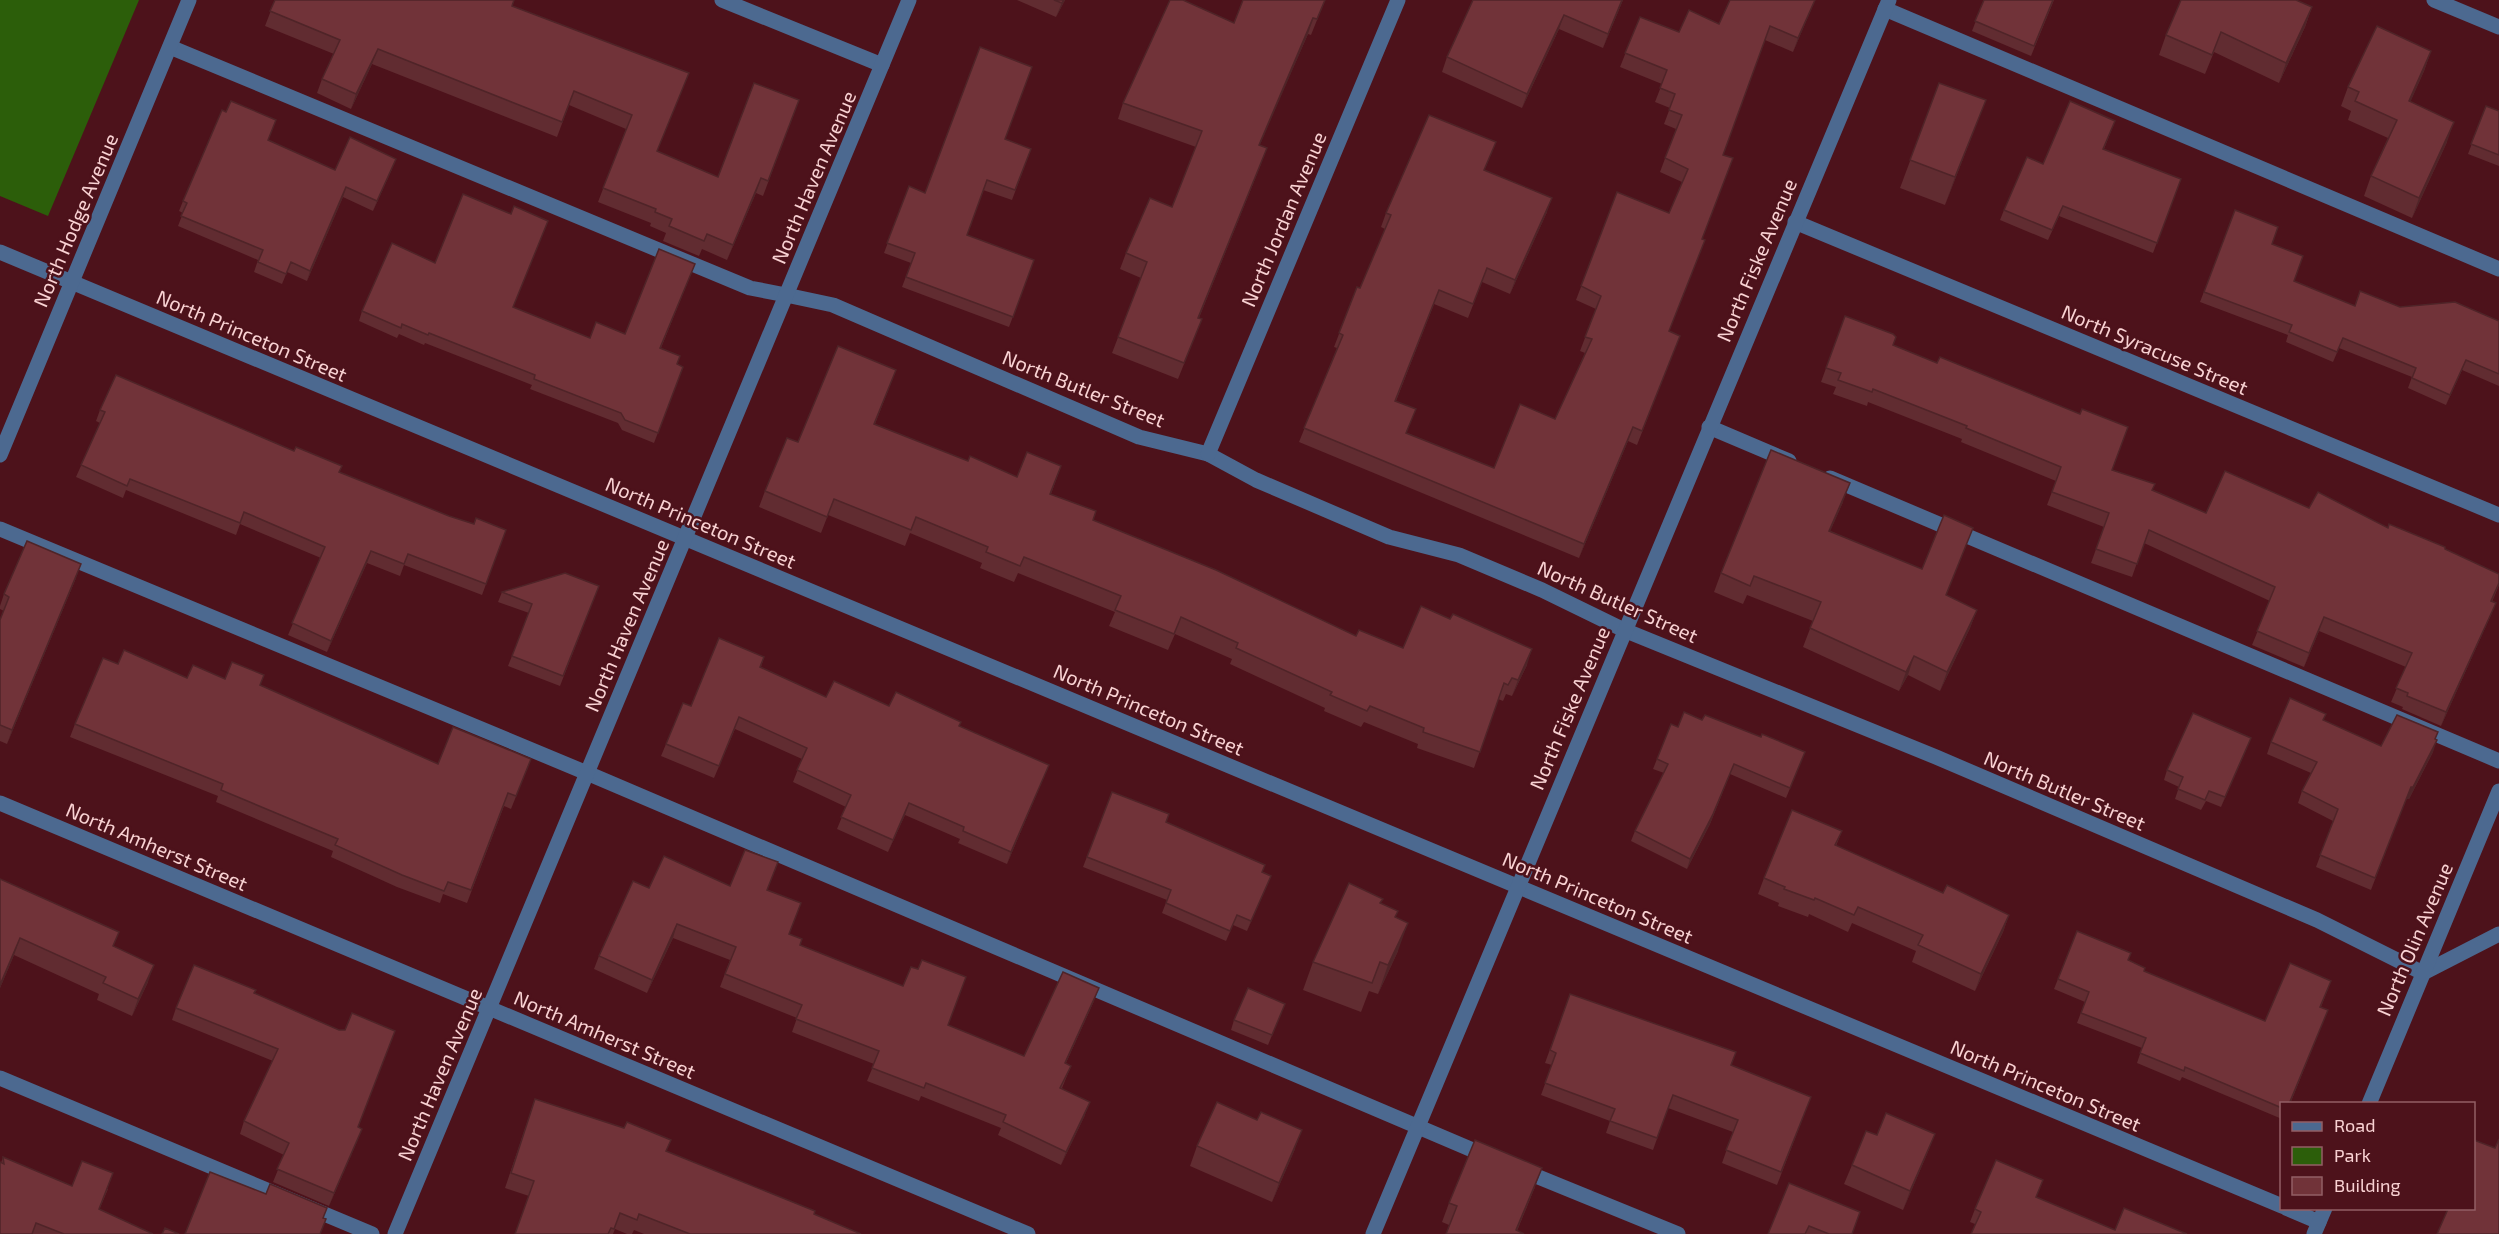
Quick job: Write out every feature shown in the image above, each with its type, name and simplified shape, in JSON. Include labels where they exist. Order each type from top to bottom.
[{"type":"street","name":"North Hodge Avenue","points":[[0,455],[189,0]]},
{"type":"street","points":[[722,0],[882,65]]},
{"type":"street","name":"North Haven Avenue","points":[[395,1234],[909,0]]},
{"type":"street","name":"North Jordan Avenue","points":[[1208,454],[1398,0]]},
{"type":"street","points":[[2434,0],[2499,27]]},
{"type":"street","points":[[1887,4],[2499,269]]},
{"type":"street","name":"North Fiske Avenue","points":[[1373,1234],[1887,4]]},
{"type":"street","name":"North Butler Street","points":[[170,47],[750,288],[833,305],[1139,437],[1208,454],[1256,480],[1389,537],[1458,555],[1542,590],[1624,630],[1936,757],[2306,916],[2423,974]]},
{"type":"street","name":"North Syracuse Street","points":[[1795,222],[2499,515]]},
{"type":"street","name":"North Princeton Street","points":[[0,252],[2280,1205]]},
{"type":"street","points":[[1709,427],[2499,761]]},
{"type":"street","points":[[0,529],[587,773],[1418,1128],[1678,1234]]},
{"type":"street","name":"North Olin Avenue","points":[[2370,1102],[2499,791]]},
{"type":"street","name":"North Amherst Street","points":[[0,803],[1028,1234]]},
{"type":"street","points":[[2423,974],[2499,934]]},
{"type":"street","points":[[0,1078],[372,1234]]},
{"type":"street","points":[[2289,1210],[2320,1222]]},
{"type":"green space","points":[[0,0],[139,0],[48,216],[0,196]]},
{"type":"building","points":[[275,0],[514,0],[512,6],[689,73],[657,151],[718,177],[754,83],[799,100],[768,181],[761,178],[733,245],[707,234],[704,241],[669,226],[672,219],[655,212],[656,209],[603,188],[632,115],[574,91],[562,122],[378,49],[356,94],[322,79],[340,40],[270,11]]},
{"type":"building","points":[[1170,0],[1183,0],[1234,23],[1243,0],[1325,0],[1317,19],[1313,18],[1259,145],[1267,148],[1198,318],[1202,319],[1184,363],[1118,337],[1147,262],[1126,253],[1150,198],[1172,207],[1202,131],[1123,103]]},
{"type":"building","points":[[1473,0],[1622,0],[1608,34],[1564,15],[1527,94],[1447,57]]},
{"type":"building","points":[[1730,0],[1815,0],[1798,38],[1770,26],[1723,155],[1733,158],[1702,239],[1705,240],[1669,331],[1680,336],[1642,431],[1633,427],[1584,544],[1304,428],[1343,335],[1339,333],[1357,287],[1360,288],[1391,215],[1386,213],[1429,115],[1496,142],[1484,170],[1552,198],[1515,280],[1487,268],[1473,304],[1439,290],[1395,401],[1416,409],[1406,433],[1494,468],[1520,404],[1555,419],[1592,339],[1585,337],[1601,296],[1581,286],[1617,192],[1669,213],[1688,169],[1665,158],[1682,115],[1669,110],[1675,94],[1660,88],[1667,70],[1625,53],[1640,17],[1679,32],[1689,10],[1719,24]]},
{"type":"building","points":[[1984,0],[2053,0],[2034,46],[1975,21]]},
{"type":"building","points":[[2181,0],[2296,0],[2312,7],[2286,63],[2221,32],[2212,55],[2166,35]]},
{"type":"building","points":[[2377,26],[2431,51],[2409,101],[2454,122],[2419,198],[2371,176],[2397,120],[2355,101],[2359,92],[2348,87]]},
{"type":"building","points":[[980,47],[1032,67],[1005,139],[1031,149],[1015,190],[987,180],[967,235],[1034,260],[1013,317],[906,277],[915,253],[887,243],[909,186],[925,193]]},
{"type":"building","points":[[1939,83],[1986,100],[1955,177],[1910,160]]},
{"type":"building","points":[[231,101],[276,120],[268,140],[335,170],[350,137],[396,159],[377,201],[346,187],[310,271],[291,262],[286,274],[258,262],[263,250],[181,216],[187,203],[183,201],[222,110],[226,112]]},
{"type":"building","points":[[2070,101],[2115,121],[2103,149],[2181,179],[2157,243],[2063,206],[2052,230],[2004,210],[2027,157],[2043,164]]},
{"type":"building","points":[[2486,106],[2499,111],[2499,155],[2471,144]]},
{"type":"building","points":[[463,194],[511,214],[514,206],[548,221],[513,307],[590,338],[596,322],[625,334],[659,249],[695,264],[660,348],[680,356],[677,364],[683,367],[658,433],[625,420],[621,413],[534,379],[535,375],[429,333],[428,335],[402,324],[401,328],[362,311],[392,243],[435,263]]},
{"type":"building","points":[[2235,210],[2278,227],[2272,244],[2303,256],[2294,281],[2355,306],[2360,291],[2400,307],[2455,302],[2499,321],[2499,374],[2466,360],[2450,395],[2412,378],[2416,368],[2343,338],[2337,352],[2289,332],[2292,325],[2204,292]]},
{"type":"building","points":[[1845,316],[1893,334],[1896,337],[1893,345],[1937,363],[1940,357],[2080,414],[2082,409],[2128,427],[2112,470],[2155,484],[2152,490],[2206,513],[2225,471],[2309,508],[2318,492],[2388,528],[2389,524],[2445,547],[2499,574],[2499,583],[2491,601],[2496,603],[2446,712],[2407,696],[2408,693],[2396,688],[2412,653],[2324,617],[2309,653],[2257,631],[2275,587],[2149,530],[2137,564],[2096,549],[2109,513],[2052,492],[2061,467],[1966,428],[1967,426],[1873,389],[1872,392],[1838,380],[1841,373],[1826,368]]},
{"type":"building","points":[[838,346],[896,370],[874,424],[968,461],[970,456],[1017,477],[1027,452],[1061,466],[1050,494],[1096,511],[1093,520],[1216,570],[1356,636],[1359,630],[1403,648],[1421,606],[1450,619],[1453,614],[1532,649],[1518,680],[1512,678],[1508,685],[1504,683],[1480,752],[1423,732],[1424,728],[1370,706],[1367,711],[1330,695],[1332,692],[1236,648],[1238,643],[1181,617],[1174,634],[1115,610],[1121,596],[1024,557],[1020,566],[986,552],[988,547],[916,517],[911,530],[834,499],[827,517],[765,491],[787,438],[798,442]]},
{"type":"building","points":[[116,375],[294,451],[296,447],[342,466],[339,472],[449,516],[474,524],[476,518],[506,530],[486,584],[408,554],[404,564],[371,551],[331,641],[292,623],[325,547],[244,512],[240,523],[130,479],[127,486],[81,465],[105,412],[100,410]]},
{"type":"building","points":[[1771,450],[1850,483],[1829,531],[1922,569],[1944,515],[1973,528],[1946,595],[1977,610],[1947,672],[1914,656],[1906,672],[1810,628],[1821,602],[1754,576],[1750,586],[1721,573]]},
{"type":"building","points":[[27,541],[81,564],[12,730],[0,725],[0,620],[9,597],[4,594]]},
{"type":"building","points":[[565,573],[599,586],[563,676],[512,656],[532,604],[502,592]]},
{"type":"building","points":[[719,638],[764,657],[760,667],[826,697],[834,681],[889,706],[896,692],[961,722],[959,726],[1049,765],[1011,852],[963,831],[964,827],[909,803],[893,840],[841,817],[851,795],[797,770],[807,748],[739,717],[719,766],[666,744],[683,703],[691,706]]},
{"type":"building","points":[[124,650],[187,678],[193,665],[225,679],[232,662],[264,675],[260,685],[438,764],[453,727],[531,759],[516,796],[508,793],[471,890],[448,882],[444,891],[402,875],[335,845],[338,839],[221,790],[223,784],[75,724],[103,658],[118,664]]},
{"type":"building","points":[[2290,698],[2326,714],[2323,720],[2381,746],[2397,715],[2438,732],[2435,739],[2437,740],[2411,787],[2375,878],[2320,855],[2338,809],[2302,791],[2317,762],[2271,742]]},
{"type":"building","points":[[1684,712],[1702,720],[1705,715],[1761,737],[1762,734],[1805,752],[1790,788],[1734,764],[1713,814],[1690,859],[1635,831],[1668,764],[1657,759],[1671,724],[1678,727]]},
{"type":"building","points":[[2193,713],[2251,738],[2225,797],[2209,791],[2205,800],[2178,789],[2183,777],[2167,770]]},
{"type":"building","points":[[1112,792],[1169,814],[1166,822],[1265,865],[1262,872],[1271,876],[1251,921],[1237,915],[1230,931],[1166,903],[1171,890],[1087,857]]},
{"type":"building","points":[[1792,810],[1842,831],[1835,845],[1943,893],[1947,885],[2009,915],[1981,974],[1918,945],[1923,935],[1858,907],[1854,915],[1815,898],[1814,900],[1784,889],[1785,887],[1764,878]]},
{"type":"building","points":[[745,850],[778,862],[767,890],[801,903],[789,934],[802,939],[800,945],[903,986],[911,967],[918,969],[922,960],[966,977],[948,1025],[1024,1056],[1063,972],[1099,988],[1065,1063],[1071,1066],[1060,1088],[1090,1102],[1066,1152],[1003,1122],[1006,1115],[926,1083],[924,1088],[872,1068],[879,1051],[796,1019],[802,1005],[725,974],[736,947],[677,924],[652,980],[599,956],[633,881],[649,888],[664,856],[730,886]]},
{"type":"building","points":[[0,879],[119,932],[113,946],[154,965],[138,999],[103,983],[106,977],[20,938],[0,985]]},
{"type":"building","points":[[1349,883],[1383,899],[1380,903],[1398,911],[1395,917],[1408,923],[1388,965],[1380,962],[1372,983],[1313,962]]},
{"type":"building","points":[[2077,931],[2131,953],[2128,960],[2145,968],[2144,971],[2265,1021],[2290,963],[2331,981],[2320,1007],[2328,1010],[2290,1102],[2280,1102],[2280,1107],[2185,1067],[2184,1071],[2140,1053],[2146,1038],[2081,1013],[2089,992],[2058,979]]},
{"type":"building","points":[[194,965],[256,990],[254,993],[339,1030],[345,1030],[352,1013],[395,1031],[358,1127],[362,1129],[334,1193],[277,1169],[289,1143],[244,1121],[278,1049],[176,1008]]},
{"type":"building","points":[[1248,988],[1285,1004],[1272,1035],[1234,1020]]},
{"type":"building","points":[[1570,994],[1736,1052],[1731,1065],[1811,1097],[1781,1172],[1726,1150],[1738,1120],[1673,1095],[1657,1138],[1610,1121],[1615,1109],[1545,1083],[1556,1053],[1550,1050]]},
{"type":"building","points":[[535,1099],[624,1128],[627,1122],[671,1140],[666,1151],[815,1211],[814,1214],[861,1234],[690,1234],[639,1214],[637,1220],[620,1213],[614,1229],[611,1228],[608,1234],[515,1234],[534,1181],[511,1173]]},
{"type":"building","points":[[1217,1102],[1257,1120],[1261,1112],[1302,1130],[1279,1183],[1197,1146]]},
{"type":"building","points":[[1886,1113],[1935,1134],[1910,1191],[1852,1165],[1866,1131],[1877,1135]]},
{"type":"building","points":[[2499,1139],[2499,1234],[2437,1234],[2448,1210],[2475,1210],[2475,1140],[2495,1148]]},
{"type":"building","points":[[1475,1140],[1542,1168],[1516,1230],[1524,1234],[1446,1234],[1457,1206],[1449,1203]]},
{"type":"building","points":[[3,1157],[72,1186],[82,1161],[113,1173],[99,1209],[153,1234],[64,1234],[36,1223],[32,1234],[0,1234],[0,1162],[4,1164]]},
{"type":"building","points":[[1996,1160],[2043,1180],[2036,1197],[2115,1230],[2124,1208],[2187,1234],[1971,1234],[1981,1212],[1975,1209]]},
{"type":"building","points":[[210,1172],[266,1194],[270,1184],[327,1208],[323,1218],[326,1219],[320,1234],[185,1234]]},
{"type":"building","points":[[1789,1183],[1860,1212],[1852,1234],[1829,1234],[1809,1226],[1805,1234],[1768,1234]]},
{"type":"building","points":[[165,1228],[179,1234],[162,1234]]}]
